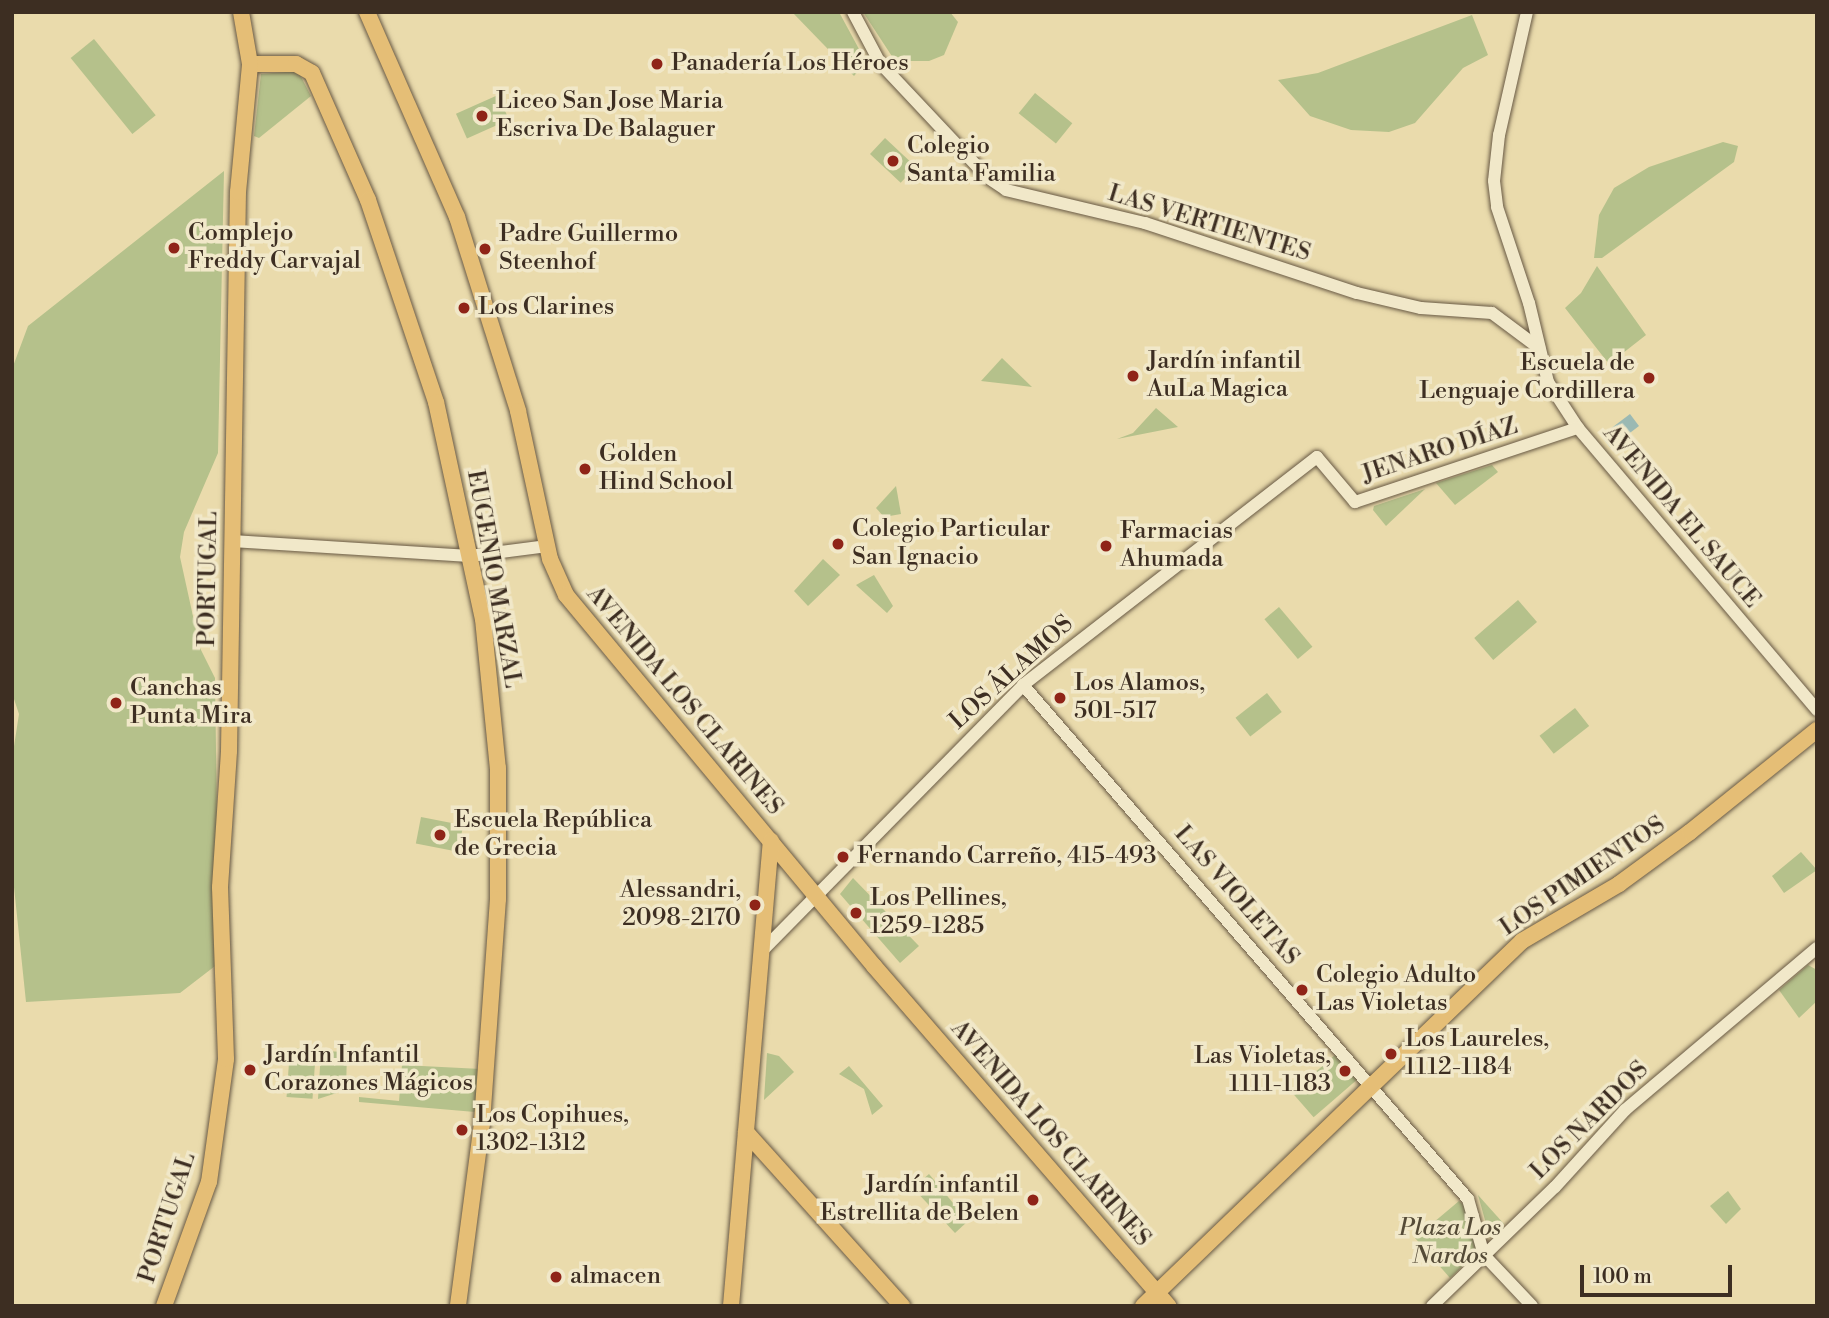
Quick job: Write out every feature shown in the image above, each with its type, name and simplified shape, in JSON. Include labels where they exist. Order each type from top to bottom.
[{"type":"main road","name":"PORTUGAL","points":[[164,1306],[209,1182],[226,1059],[220,887],[229,751],[238,192],[250,64],[241,12]]},
{"type":"main road","name":"AVENIDA LOS CLARINES","points":[[372,14],[457,217],[518,411],[547,546],[573,607],[816,895],[1170,1306]]},
{"type":"main road","name":"EUGENIO MARZAL","points":[[250,64],[296,64],[317,83],[368,200],[436,402],[470,556],[494,718],[498,899],[482,1123],[458,1306]]},
{"type":"main road","name":"LOS PIMIENTOS","points":[[1143,1306],[1522,941],[1649,862],[1817,730]]},
{"type":"main road","points":[[731,1306],[771,841]]},
{"type":"main road","points":[[746,1132],[902,1306]]},
{"type":"street","name":"LAS VERTIENTES","points":[[853,12],[880,63],[987,177],[1006,190],[1144,223],[1357,293],[1421,307],[1492,313],[1539,348]]},
{"type":"street","name":"AVENIDA EL SAUCE","points":[[1527,12],[1499,135],[1494,181],[1497,207],[1556,399],[1817,710]]},
{"type":"street","name":"JENARO DÍAZ","points":[[1317,457],[1355,502],[1578,428]]},
{"type":"street","name":"LOS ÁLAMOS","points":[[762,951],[1023,685],[1317,457]]},
{"type":"street","points":[[232,541],[470,556],[547,546]]},
{"type":"street","name":"LAS VIOLETAS","points":[[1023,685],[1235,925],[1370,1088],[1468,1199],[1484,1255],[1532,1306]]},
{"type":"street","name":"LOS NARDOS","points":[[1432,1306],[1625,1110],[1817,948]]},
{"type":"green space","points":[[792,12],[839,12],[866,62],[854,76]]},
{"type":"green space","points":[[863,12],[950,12],[958,22],[944,55],[929,61],[895,61]]},
{"type":"green space","points":[[1472,15],[1488,55],[1463,68],[1415,123],[1389,132],[1351,130],[1310,116],[1278,80],[1318,73]]},
{"type":"green space","points":[[94,39],[156,115],[132,134],[71,58]]},
{"type":"green space","points":[[298,71],[311,96],[259,138],[254,136],[261,74]]},
{"type":"green space","points":[[1035,93],[1072,123],[1056,143],[1019,113]]},
{"type":"green space","name":"Liceo San Jose Maria Escriva De Balaguer","points":[[498,95],[509,120],[467,138],[456,114]]},
{"type":"green space","name":"Colegio Santa Familia","points":[[885,138],[916,167],[901,183],[870,154]]},
{"type":"green space","points":[[1723,142],[1738,146],[1734,162],[1602,258],[1594,258],[1599,215],[1614,188],[1649,167]]},
{"type":"green space","name":"Canchas Punta Mira","points":[[224,171],[218,453],[184,532],[180,557],[200,648],[215,678],[219,963],[180,993],[26,1002],[12,868],[12,759],[19,714],[12,693],[12,369],[28,326]]},
{"type":"green space","points":[[1597,266],[1646,335],[1609,364],[1565,308],[1581,293]]},
{"type":"green space","points":[[1002,358],[1032,387],[981,381]]},
{"type":"green space","points":[[1156,408],[1178,427],[1117,439],[1133,433]]},
{"type":"green space","points":[[1492,465],[1498,472],[1455,505],[1436,483]]},
{"type":"green space","points":[[896,486],[901,514],[884,517],[876,508]]},
{"type":"green space","points":[[1425,489],[1386,526],[1373,510],[1374,506]]},
{"type":"green space","points":[[823,559],[840,575],[808,606],[794,591]]},
{"type":"green space","points":[[874,575],[893,606],[887,613],[856,585]]},
{"type":"green space","points":[[1518,600],[1537,622],[1493,660],[1474,638]]},
{"type":"green space","points":[[1279,607],[1312,647],[1298,659],[1264,619]]},
{"type":"green space","points":[[1267,693],[1282,712],[1250,737],[1235,718]]},
{"type":"green space","points":[[1575,708],[1589,726],[1554,754],[1540,736]]},
{"type":"green space","name":"Escuela República de Grecia","points":[[421,817],[463,825],[458,852],[416,844]]},
{"type":"green space","points":[[1801,852],[1817,870],[1784,893],[1772,876]]},
{"type":"green space","points":[[853,878],[919,946],[900,963],[840,894]]},
{"type":"green space","points":[[1808,965],[1817,970],[1817,1001],[1799,1018],[1779,990]]},
{"type":"green space","points":[[290,1048],[316,1050],[313,1099],[287,1097]]},
{"type":"green space","points":[[321,1051],[347,1052],[346,1090],[318,1099]]},
{"type":"green space","points":[[767,1053],[779,1056],[794,1072],[764,1100]]},
{"type":"green space","points":[[1335,1055],[1357,1080],[1314,1117],[1292,1092]]},
{"type":"green space","points":[[402,1065],[481,1069],[475,1112],[359,1102],[359,1097],[399,1101]]},
{"type":"green space","points":[[849,1066],[883,1106],[872,1115],[864,1089],[839,1074]]},
{"type":"green space","points":[[929,1174],[968,1221],[955,1233],[913,1188]]},
{"type":"green space","points":[[1728,1191],[1741,1209],[1726,1224],[1710,1206]]},
{"type":"green space","points":[[1478,1195],[1504,1224],[1490,1238]]},
{"type":"green space","name":"Plaza Los Nardos","points":[[1459,1201],[1469,1210],[1477,1253],[1450,1278],[1415,1238]]},
{"type":"water","points":[[1630,414],[1639,426],[1610,448],[1601,436]]},
{"type":"place","name":"Panadería Los Héroes","points":[[657,64]]},
{"type":"place","name":"Liceo San Jose Maria Escriva De Balaguer","points":[[482,116]]},
{"type":"place","name":"Colegio Santa Familia","points":[[893,161]]},
{"type":"place","name":"Complejo Freddy Carvajal","points":[[174,248]]},
{"type":"place","name":"Padre Guillermo Steenhof","points":[[485,249]]},
{"type":"place","name":"Los Clarines","points":[[464,308]]},
{"type":"place","name":"Jardín infantil AuLa Magica","points":[[1133,376]]},
{"type":"place","name":"Escuela de Lenguaje Cordillera","points":[[1649,378]]},
{"type":"place","name":"Golden Hind School","points":[[585,469]]},
{"type":"place","name":"Colegio Particular San Ignacio","points":[[838,544]]},
{"type":"place","name":"Farmacias Ahumada","points":[[1106,546]]},
{"type":"place","name":"Los Alamos, 501-517","points":[[1060,698]]},
{"type":"place","name":"Canchas Punta Mira","points":[[116,703]]},
{"type":"place","name":"Escuela República de Grecia","points":[[440,835]]},
{"type":"place","name":"Fernando Carreño, 415-493","points":[[843,857]]},
{"type":"place","name":"Alessandri, 2098-2170","points":[[755,905]]},
{"type":"place","name":"Los Pellines, 1259-1285","points":[[856,913]]},
{"type":"place","name":"Colegio Adulto Las Violetas","points":[[1302,990]]},
{"type":"place","name":"Los Laureles, 1112-1184","points":[[1391,1054]]},
{"type":"place","name":"Jardín Infantil Corazones Mágicos","points":[[250,1070]]},
{"type":"place","name":"Las Violetas, 1111-1183","points":[[1345,1071]]},
{"type":"place","name":"Los Copihues, 1302-1312","points":[[462,1130]]},
{"type":"place","name":"Jardín infantil Estrellita de Belen","points":[[1033,1200]]},
{"type":"place","name":"almacen","points":[[556,1277]]}]
